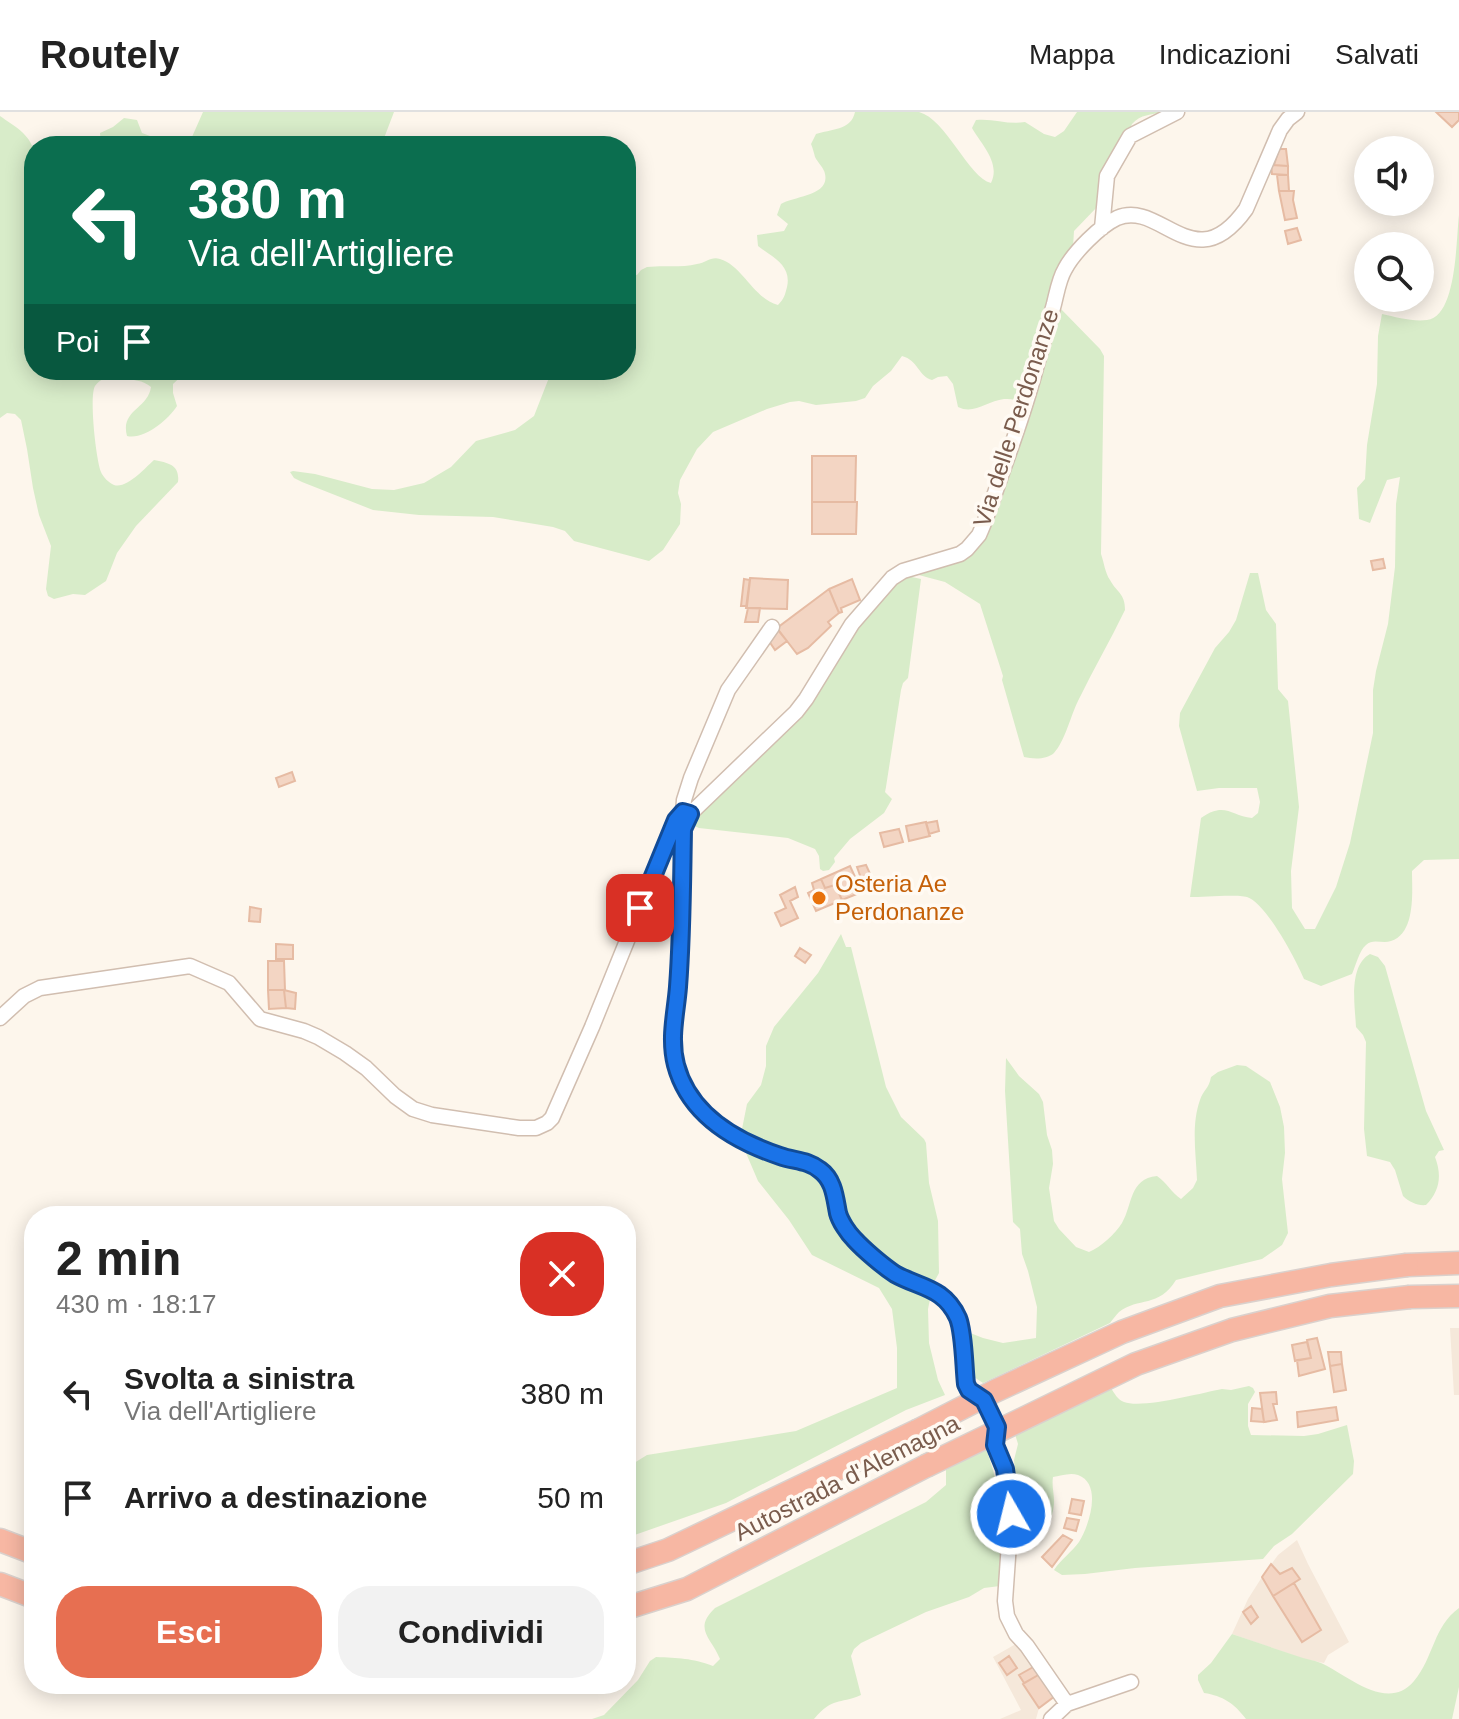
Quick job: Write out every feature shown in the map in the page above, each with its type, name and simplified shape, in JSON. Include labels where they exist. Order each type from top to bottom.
[{"type":"highway","name":"Autostrada d'Alemagna","points":[[636,1561],[668,1550],[1122,1332],[1220,1296],[1331,1275],[1407,1265],[1459,1263]]},
{"type":"highway","name":"Autostrada d'Alemagna","points":[[636,1605],[687,1589],[926,1466],[1136,1364],[1232,1330],[1330,1306],[1410,1297],[1459,1296]]},
{"type":"highway","points":[[0,1540],[24,1549]]},
{"type":"highway","points":[[0,1584],[24,1593]]},
{"type":"street","points":[[1102,228],[1107,176],[1130,136],[1177,112]]},
{"type":"street","name":"Via delle Perdonanze","points":[[686,813],[796,712],[852,624],[892,578],[903,571],[960,554],[974,542],[984,524],[1028,398],[1061,277],[1072,258],[1102,228],[1118,217],[1147,219],[1195,239],[1205,240],[1221,234],[1246,209],[1280,130],[1297,112]]},
{"type":"street","points":[[772,627],[728,690],[684,800],[686,813],[678,988],[672,1028],[675,1064],[700,1111],[729,1133],[754,1147],[803,1161],[821,1170],[837,1198],[838,1216],[853,1238],[893,1273],[944,1297],[958,1318],[966,1384],[969,1390],[984,1400],[997,1427],[995,1445],[1005,1469],[1011,1514],[1005,1601],[1007,1616],[1016,1634],[1067,1704]]},
{"type":"street","points":[[0,1018],[24,996],[40,988],[190,966],[229,983],[260,1019],[304,1031],[338,1049],[366,1068],[413,1109],[432,1115],[536,1128],[552,1118],[676,820],[686,813]]},
{"type":"street","points":[[1051,1719],[1067,1704],[1131,1682]]},
{"type":"shaded area","points":[[1450,1328],[1459,1328],[1459,1395],[1454,1395]]},
{"type":"shaded area","points":[[1297,1540],[1349,1642],[1328,1655],[1324,1663],[1232,1634],[1262,1577],[1278,1555]]},
{"type":"shaded area","points":[[1021,1641],[1055,1696],[1039,1708],[1036,1719],[1000,1719],[1021,1710],[993,1657]]},
{"type":"green space","points":[[203,112],[394,112],[385,136],[192,136]]},
{"type":"green space","points":[[855,112],[919,112],[939,125],[974,171],[991,183],[994,168],[972,128],[976,120],[1025,122],[1055,137],[1064,131],[1077,112],[1163,112],[1143,117],[1132,124],[1098,206],[1074,231],[1073,247],[1024,401],[1004,399],[975,409],[958,407],[953,384],[947,376],[932,380],[902,356],[865,398],[816,405],[790,402],[713,432],[697,449],[680,480],[680,524],[663,550],[649,561],[574,541],[565,531],[553,527],[493,517],[373,510],[302,482],[290,472],[315,474],[372,489],[394,490],[424,483],[451,467],[476,441],[515,430],[534,416],[548,380],[636,380],[636,275],[647,267],[691,265],[717,258],[735,268],[762,296],[778,305],[786,290],[787,273],[780,262],[758,246],[757,235],[784,231],[788,224],[777,215],[781,204],[822,187],[825,174],[811,144],[816,134],[845,126]]},
{"type":"green space","points":[[0,116],[26,136],[24,380],[102,380],[93,392],[95,442],[101,472],[110,483],[124,484],[154,460],[175,468],[178,476],[178,482],[136,526],[117,553],[106,581],[85,595],[73,594],[54,599],[48,596],[46,589],[51,546],[39,515],[21,420],[15,414],[7,413],[0,418]]},
{"type":"green space","points":[[124,118],[137,120],[142,133],[150,136],[100,136],[100,133]]},
{"type":"green space","points":[[1459,215],[1459,859],[1424,860],[1412,871],[1411,910],[1405,930],[1391,941],[1369,943],[1361,951],[1352,974],[1321,986],[1304,979],[1280,933],[1255,901],[1242,896],[1190,897],[1201,818],[1222,810],[1252,818],[1258,813],[1260,802],[1257,788],[1197,791],[1179,726],[1180,713],[1215,648],[1236,620],[1250,573],[1258,573],[1266,610],[1276,624],[1278,689],[1288,701],[1299,807],[1291,871],[1292,908],[1305,929],[1315,929],[1336,887],[1350,843],[1373,733],[1373,690],[1388,624],[1395,567],[1396,504],[1400,477],[1387,480],[1370,523],[1359,519],[1357,488],[1365,479],[1382,314],[1416,320],[1437,316],[1450,292]]},
{"type":"green space","points":[[1060,308],[1104,356],[1101,554],[1108,577],[1124,600],[1125,610],[1078,701],[1058,748],[1051,755],[1035,758],[1024,757],[980,604],[945,582],[915,574],[965,549],[992,522]]},
{"type":"green space","points":[[131,380],[177,380],[173,384],[177,406],[155,428],[141,435],[127,436],[127,420],[145,400],[151,387]]},
{"type":"green space","points":[[903,575],[921,579],[908,678],[901,690],[885,792],[892,799],[884,813],[850,839],[834,858],[835,862],[829,870],[823,871],[815,849],[788,838],[692,825],[698,812],[752,756]]},
{"type":"green space","points":[[841,934],[846,947],[851,947],[886,1087],[901,1117],[926,1143],[929,1183],[938,1221],[939,1273],[933,1284],[928,1309],[929,1343],[945,1395],[906,1410],[726,1503],[636,1534],[636,1462],[647,1455],[796,1431],[897,1388],[897,1348],[892,1309],[879,1288],[812,1255],[758,1181],[740,1139],[747,1104],[761,1085],[766,1066],[766,1046],[774,1027],[818,973]]},
{"type":"green space","points":[[1370,954],[1378,957],[1385,966],[1426,1111],[1444,1150],[1435,1157],[1439,1170],[1438,1182],[1426,1205],[1414,1203],[1403,1196],[1390,1162],[1367,1156],[1364,1129],[1366,1042],[1356,1027],[1354,998],[1358,968]]},
{"type":"green space","points":[[1006,1058],[1043,1102],[1052,1150],[1049,1188],[1054,1221],[1076,1247],[1089,1252],[1103,1244],[1119,1227],[1141,1182],[1157,1176],[1181,1199],[1193,1188],[1197,1180],[1196,1119],[1200,1100],[1211,1077],[1237,1065],[1246,1066],[1270,1082],[1284,1127],[1282,1179],[1288,1233],[1282,1245],[1262,1259],[1176,1280],[1163,1295],[1126,1307],[1110,1323],[983,1383],[971,1375],[960,1329],[1003,1343],[1036,1338],[1037,1307],[1022,1254],[1020,1229],[1013,1222],[1005,1091]]},
{"type":"green space","points":[[1249,1386],[1255,1392],[1248,1404],[1251,1435],[1304,1436],[1347,1425],[1354,1461],[1353,1474],[1263,1559],[1062,1575],[1054,1570],[1079,1542],[1092,1506],[1086,1480],[1072,1474],[1053,1477],[1052,1515],[1039,1518],[1034,1535],[1026,1544],[1019,1542],[1021,1509],[1014,1460],[1018,1444],[1015,1434],[1111,1388],[1122,1401],[1133,1404]]},
{"type":"green space","points":[[986,1449],[999,1501],[1000,1586],[984,1588],[861,1643],[851,1656],[861,1695],[832,1704],[814,1719],[592,1719],[604,1715],[624,1694],[636,1694],[636,1682],[656,1657],[698,1661],[713,1666],[720,1659],[706,1633],[705,1622],[715,1608],[926,1502],[946,1485],[946,1470]]},
{"type":"green space","points":[[1459,1608],[1459,1687],[1452,1719],[1246,1719],[1228,1701],[1204,1693],[1198,1680],[1198,1675],[1232,1634],[1321,1663],[1380,1693],[1403,1690],[1421,1672],[1444,1624]]},
{"type":"building","points":[[1436,112],[1459,112],[1459,120],[1452,127]]},
{"type":"building","points":[[1279,149],[1286,149],[1288,166],[1274,165]]},
{"type":"building","points":[[1271,165],[1288,166],[1288,175],[1272,174]]},
{"type":"building","points":[[1277,175],[1288,175],[1289,191],[1279,191]]},
{"type":"building","points":[[1279,191],[1294,191],[1297,218],[1285,220]]},
{"type":"building","points":[[1297,228],[1301,240],[1288,244],[1285,231]]},
{"type":"building","points":[[812,456],[856,456],[855,502],[812,502]]},
{"type":"building","points":[[812,502],[857,502],[856,534],[812,534]]},
{"type":"building","points":[[1383,559],[1385,568],[1373,570],[1371,561]]},
{"type":"building","points":[[750,578],[788,580],[787,609],[746,608]]},
{"type":"building","points":[[744,579],[750,580],[747,606],[741,606]]},
{"type":"building","points":[[852,579],[860,600],[841,608],[842,612],[839,613],[829,589]]},
{"type":"building","points":[[829,589],[839,613],[828,622],[831,626],[797,654],[777,628]]},
{"type":"building","points":[[748,608],[760,608],[758,622],[745,622]]},
{"type":"building","points":[[778,630],[787,641],[775,650],[767,638]]},
{"type":"building","points":[[292,772],[295,781],[279,787],[276,778]]},
{"type":"building","points":[[937,821],[939,831],[929,834],[926,823]]},
{"type":"building","points":[[926,822],[930,836],[909,841],[906,826]]},
{"type":"building","points":[[899,829],[903,842],[884,847],[880,833]]},
{"type":"building","points":[[866,865],[872,878],[862,881],[857,867]]},
{"type":"building","points":[[850,866],[862,892],[842,900],[835,885],[825,888],[821,879]]},
{"type":"building","points":[[821,879],[825,888],[835,885],[842,900],[816,911],[808,893],[814,890],[812,883]]},
{"type":"building","points":[[795,887],[798,897],[790,901],[798,918],[781,926],[775,913],[786,908],[780,895]]},
{"type":"building","points":[[250,907],[261,909],[260,922],[249,921]]},
{"type":"building","points":[[276,944],[293,945],[293,959],[276,959]]},
{"type":"building","points":[[800,948],[811,955],[805,963],[795,956]]},
{"type":"building","points":[[268,961],[284,961],[285,990],[268,990]]},
{"type":"building","points":[[268,990],[284,990],[286,1008],[269,1009]]},
{"type":"building","points":[[284,990],[296,993],[295,1009],[286,1008]]},
{"type":"building","points":[[1317,1338],[1325,1369],[1299,1376],[1297,1360],[1311,1358],[1307,1340]]},
{"type":"building","points":[[1307,1342],[1311,1358],[1295,1361],[1292,1345]]},
{"type":"building","points":[[1328,1352],[1341,1352],[1342,1364],[1330,1366]]},
{"type":"building","points":[[1342,1364],[1346,1390],[1334,1392],[1330,1366]]},
{"type":"building","points":[[1276,1392],[1277,1404],[1273,1404],[1277,1420],[1264,1422],[1260,1393]]},
{"type":"building","points":[[1336,1407],[1338,1420],[1298,1427],[1297,1412]]},
{"type":"building","points":[[1252,1408],[1262,1409],[1264,1422],[1251,1421]]},
{"type":"building","points":[[1072,1499],[1084,1501],[1081,1515],[1069,1513]]},
{"type":"building","points":[[1067,1518],[1079,1520],[1076,1531],[1064,1528]]},
{"type":"building","points":[[1063,1535],[1072,1540],[1052,1567],[1042,1557]]},
{"type":"building","points":[[1271,1564],[1280,1574],[1292,1568],[1300,1579],[1273,1596],[1262,1577]]},
{"type":"building","points":[[1294,1583],[1321,1630],[1302,1642],[1273,1596]]},
{"type":"building","points":[[1251,1606],[1258,1617],[1251,1624],[1243,1612]]},
{"type":"building","points":[[1009,1656],[1017,1668],[1007,1675],[999,1663]]},
{"type":"building","points":[[1035,1666],[1040,1674],[1024,1683],[1019,1675]]},
{"type":"building","points":[[1040,1674],[1055,1696],[1039,1708],[1023,1684]]},
{"type":"place","name":"Osteria Ae Perdonanze","points":[[819,898]]},
{"type":"route","points":[[640,908],[676,820],[683,812],[690,814],[683,829],[678,988],[672,1028],[675,1064],[684,1085],[700,1111],[729,1133],[754,1147],[803,1161],[821,1170],[837,1198],[838,1216],[853,1238],[893,1273],[944,1297],[958,1318],[966,1384],[969,1390],[984,1400],[997,1427],[995,1445],[1005,1469],[1011,1514]]}]
